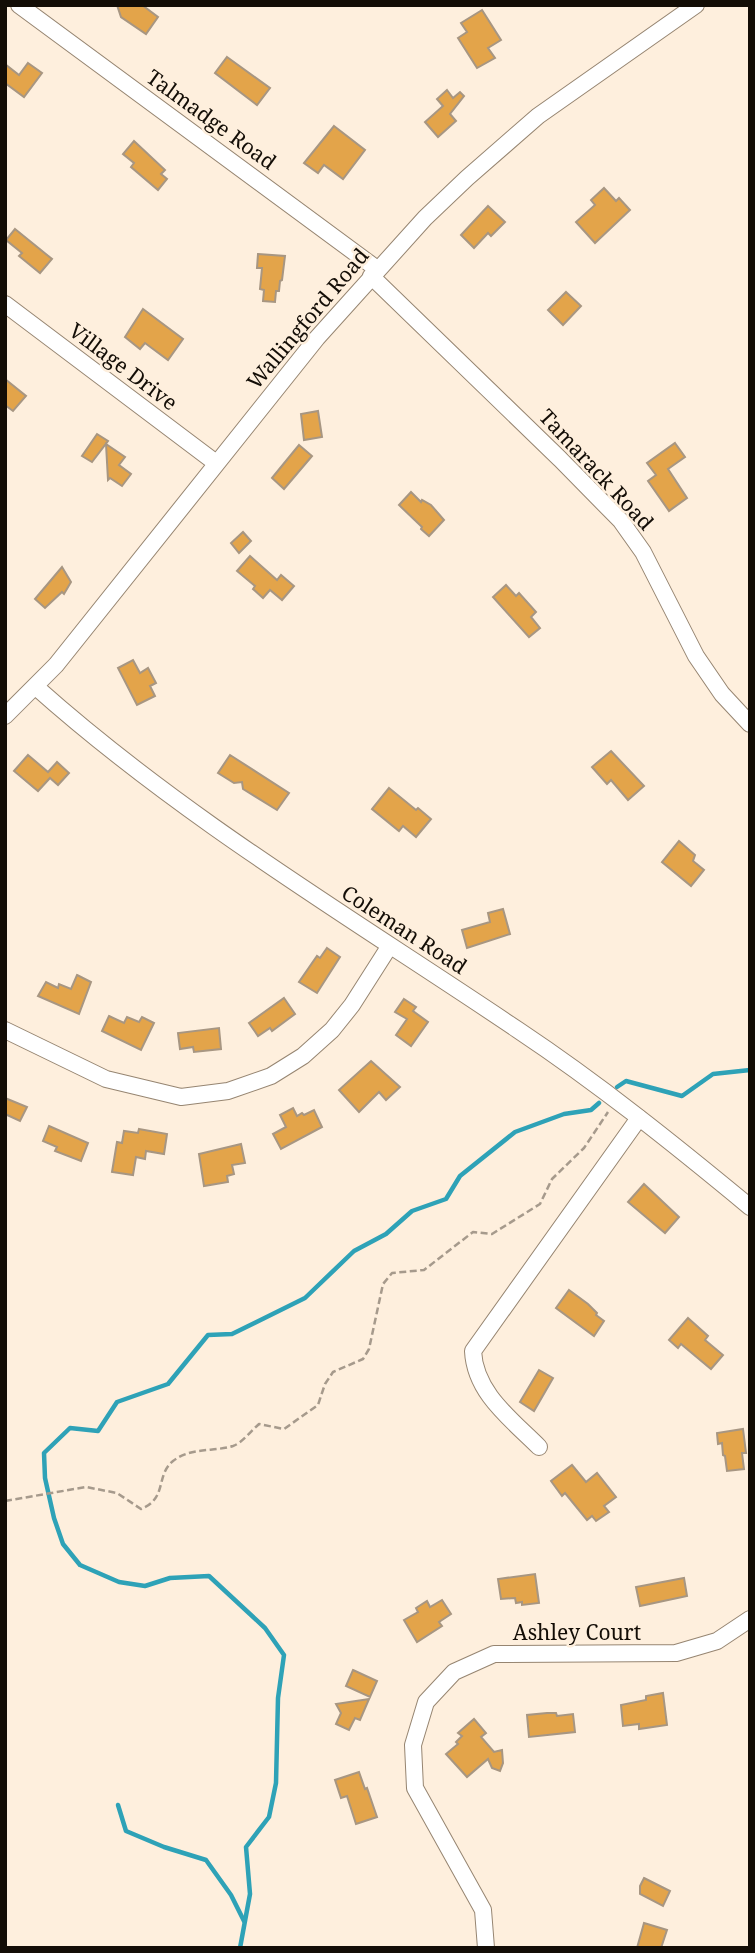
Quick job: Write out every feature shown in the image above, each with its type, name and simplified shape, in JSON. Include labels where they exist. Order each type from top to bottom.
[{"type":"street","name":"Talmadge Road","points":[[19,5],[374,273]]},
{"type":"street","name":"Wallingford Road","points":[[5,716],[36,688],[96,617],[317,338],[425,218],[516,134],[686,8]]},
{"type":"street","name":"Tamarack Road","points":[[374,273],[621,521],[643,552],[706,672],[750,724]]},
{"type":"street","name":"Village Drive","points":[[5,304],[216,463]]},
{"type":"street","name":"Coleman Road","points":[[36,688],[172,797],[304,890],[520,1031],[639,1118],[750,1207]]},
{"type":"street","points":[[5,1030],[106,1079],[181,1097],[228,1091],[271,1076],[303,1056],[332,1030],[352,1005],[389,947]]},
{"type":"street","points":[[540,1447],[483,1388],[474,1369],[473,1351],[639,1118]]},
{"type":"street","name":"Ashley Court","points":[[486,1948],[483,1910],[415,1788],[413,1745],[426,1702],[454,1672],[494,1654],[676,1653],[717,1641],[750,1619]]},
{"type":"path","points":[[5,1501],[86,1487],[117,1493],[141,1509],[152,1505],[173,1461],[196,1450],[234,1445],[259,1424],[284,1429],[318,1405],[325,1384],[334,1372],[363,1359],[369,1349],[383,1284],[392,1273],[424,1270],[473,1232],[492,1234],[540,1204],[552,1179],[584,1148],[615,1100]]},
{"type":"building","points":[[117,5],[142,5],[158,17],[146,34],[121,17]]},
{"type":"building","points":[[482,10],[501,40],[488,48],[495,58],[477,68],[458,38],[467,32],[461,23]]},
{"type":"building","points":[[227,57],[270,88],[257,105],[215,73]]},
{"type":"building","points":[[28,63],[42,73],[24,97],[5,83],[5,64],[19,75]]},
{"type":"building","points":[[447,90],[453,98],[460,92],[464,96],[450,114],[456,121],[438,137],[425,122],[443,106],[437,99]]},
{"type":"building","points":[[334,126],[365,150],[343,179],[324,165],[318,173],[304,163]]},
{"type":"building","points":[[134,141],[165,170],[161,174],[167,179],[158,190],[131,167],[134,163],[123,154]]},
{"type":"building","points":[[604,188],[616,201],[619,198],[630,210],[595,243],[576,222],[595,205],[591,200]]},
{"type":"building","points":[[488,206],[505,222],[491,236],[488,233],[474,248],[461,235]]},
{"type":"building","points":[[15,229],[52,259],[40,273],[19,256],[22,253],[6,240]]},
{"type":"building","points":[[258,254],[285,256],[282,280],[279,291],[276,291],[275,302],[263,301],[264,290],[260,289],[262,268],[257,268]]},
{"type":"building","points":[[566,292],[581,306],[563,325],[548,310]]},
{"type":"building","points":[[143,309],[183,339],[168,360],[145,343],[140,349],[125,337]]},
{"type":"building","points":[[5,379],[26,396],[13,411],[5,405]]},
{"type":"building","points":[[318,411],[322,437],[304,440],[301,414]]},
{"type":"building","points":[[97,434],[108,441],[92,462],[82,456]]},
{"type":"building","points":[[675,443],[685,457],[668,469],[687,498],[669,511],[648,481],[656,475],[647,463]]},
{"type":"building","points":[[106,444],[125,457],[119,465],[131,474],[122,486],[110,478],[108,480]]},
{"type":"building","points":[[299,445],[312,456],[284,489],[272,478]]},
{"type":"building","points":[[411,492],[421,502],[422,500],[431,505],[444,520],[429,536],[399,505]]},
{"type":"building","points":[[243,532],[251,541],[239,553],[231,543]]},
{"type":"building","points":[[250,556],[277,580],[281,575],[294,586],[282,600],[270,590],[263,598],[253,589],[255,586],[237,571]]},
{"type":"building","points":[[62,567],[71,582],[64,594],[62,592],[45,608],[35,599]]},
{"type":"building","points":[[506,585],[516,596],[519,593],[536,612],[531,617],[540,628],[529,637],[493,597]]},
{"type":"building","points":[[133,660],[140,673],[148,668],[156,683],[150,686],[155,696],[137,705],[118,668]]},
{"type":"building","points":[[611,751],[644,786],[628,800],[611,780],[607,784],[592,767]]},
{"type":"building","points":[[28,755],[48,772],[57,762],[69,773],[58,785],[50,778],[38,791],[14,771]]},
{"type":"building","points":[[230,755],[289,793],[277,810],[243,789],[242,782],[234,783],[218,773]]},
{"type":"building","points":[[389,788],[431,819],[416,837],[403,826],[399,831],[372,809]]},
{"type":"building","points":[[679,841],[695,855],[693,861],[704,870],[691,886],[662,862]]},
{"type":"building","points":[[503,909],[510,934],[467,948],[462,930],[490,922],[488,913]]},
{"type":"building","points":[[327,948],[340,957],[317,993],[299,982],[317,956],[320,958]]},
{"type":"building","points":[[77,975],[91,982],[79,1014],[38,996],[46,982],[58,988],[59,984],[71,989]]},
{"type":"building","points":[[284,998],[295,1014],[272,1031],[270,1028],[258,1036],[249,1023]]},
{"type":"building","points":[[404,999],[416,1007],[413,1011],[428,1022],[411,1046],[396,1035],[407,1019],[395,1012]]},
{"type":"building","points":[[109,1016],[124,1023],[127,1017],[139,1022],[142,1017],[154,1023],[141,1050],[102,1031]]},
{"type":"building","points":[[219,1028],[221,1049],[194,1052],[193,1047],[180,1049],[178,1033]]},
{"type":"building","points":[[371,1061],[400,1087],[386,1100],[379,1092],[359,1112],[339,1090]]},
{"type":"building","points":[[5,1098],[27,1107],[20,1121],[5,1114]]},
{"type":"building","points":[[293,1108],[297,1116],[314,1110],[322,1127],[281,1149],[273,1134],[286,1127],[280,1115]]},
{"type":"building","points":[[49,1126],[88,1143],[81,1161],[55,1151],[57,1147],[43,1141]]},
{"type":"building","points":[[139,1129],[167,1134],[164,1154],[146,1151],[145,1159],[136,1157],[133,1175],[112,1172],[117,1142],[122,1143],[124,1131],[138,1133]]},
{"type":"building","points":[[241,1144],[245,1163],[232,1165],[234,1174],[227,1176],[228,1182],[204,1186],[199,1154]]},
{"type":"building","points":[[644,1184],[679,1217],[665,1233],[628,1202]]},
{"type":"building","points":[[569,1290],[588,1304],[604,1321],[594,1336],[556,1308]]},
{"type":"building","points":[[688,1318],[708,1336],[705,1340],[723,1355],[711,1369],[681,1344],[678,1348],[669,1340]]},
{"type":"building","points":[[539,1370],[553,1378],[534,1411],[520,1402]]},
{"type":"building","points":[[743,1429],[746,1453],[742,1453],[744,1469],[727,1471],[722,1443],[718,1444],[717,1433]]},
{"type":"building","points":[[572,1465],[586,1482],[597,1473],[616,1497],[604,1506],[609,1512],[596,1521],[592,1516],[587,1520],[565,1493],[562,1496],[551,1481]]},
{"type":"building","points":[[535,1574],[539,1603],[522,1605],[522,1602],[516,1603],[515,1598],[501,1599],[498,1579]]},
{"type":"building","points":[[684,1578],[687,1596],[640,1606],[636,1587]]},
{"type":"building","points":[[442,1600],[451,1614],[439,1622],[442,1626],[417,1642],[404,1620],[418,1612],[416,1608],[427,1601],[430,1607]]},
{"type":"building","points":[[353,1670],[377,1681],[370,1697],[346,1686]]},
{"type":"building","points":[[663,1693],[667,1725],[639,1729],[639,1724],[623,1726],[621,1705]]},
{"type":"building","points":[[369,1699],[360,1720],[355,1718],[349,1730],[336,1724],[341,1713],[336,1704]]},
{"type":"building","points":[[556,1713],[557,1716],[573,1714],[575,1732],[529,1737],[527,1715]]},
{"type":"building","points":[[474,1719],[486,1733],[481,1737],[494,1752],[502,1750],[503,1763],[500,1771],[492,1768],[488,1759],[467,1777],[446,1754],[458,1744],[456,1742],[462,1736],[458,1733]]},
{"type":"building","points":[[359,1772],[377,1817],[356,1824],[347,1796],[341,1798],[335,1780]]},
{"type":"building","points":[[644,1878],[670,1891],[663,1906],[640,1894]]},
{"type":"building","points":[[644,1923],[667,1930],[661,1948],[637,1948]]},
{"type":"waterway","points":[[617,1087],[626,1081],[682,1096],[713,1074],[750,1070]]},
{"type":"waterway","points":[[240,1948],[250,1894],[246,1847],[269,1817],[276,1783],[278,1698],[284,1655],[265,1628],[209,1576],[170,1578],[145,1586],[119,1582],[80,1565],[63,1544],[54,1518],[45,1478],[44,1453],[70,1428],[98,1431],[117,1402],[168,1384],[208,1335],[232,1334],[305,1298],[354,1251],[386,1234],[412,1211],[446,1199],[460,1176],[515,1132],[564,1114],[591,1110],[599,1103]]},
{"type":"waterway","points":[[118,1805],[126,1831],[206,1860],[231,1895],[244,1921]]}]
